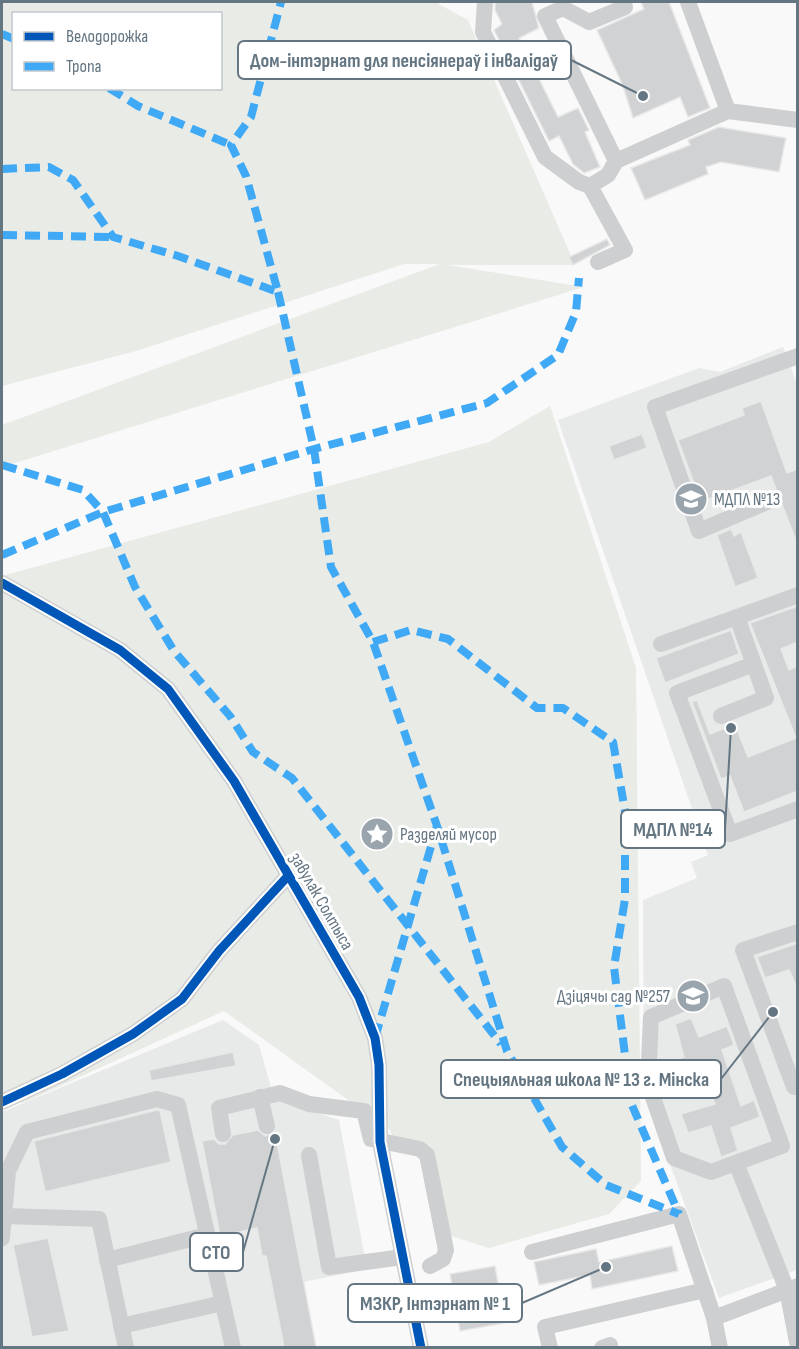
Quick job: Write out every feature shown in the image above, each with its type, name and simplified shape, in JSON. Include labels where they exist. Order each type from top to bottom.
[{"type":"street","points":[[485,2],[483,33],[545,157],[579,182],[590,186],[626,250],[598,262]]},
{"type":"street","points":[[688,2],[728,111]]},
{"type":"street","points":[[616,161],[542,9],[563,8],[589,22],[625,7]]},
{"type":"street","points":[[590,186],[608,175],[616,161],[728,111],[798,120]]},
{"type":"street","points":[[767,502],[699,531],[655,407],[798,356]]},
{"type":"street","name":"завулак Солтыса","points":[[2,583],[120,650],[168,689],[234,781],[359,997],[375,1038],[379,1065],[380,1142],[421,1347]]},
{"type":"street","points":[[661,644],[798,595]]},
{"type":"street","points":[[721,716],[766,698],[737,617]]},
{"type":"street","points":[[754,664],[677,693],[730,834],[798,809]]},
{"type":"street","points":[[2,1102],[62,1074],[133,1034],[182,999],[219,951],[288,876]]},
{"type":"street","points":[[798,932],[743,951],[794,1087],[798,1085]]},
{"type":"street","points":[[724,986],[782,1146],[736,1163],[711,1172],[674,1158],[648,1083],[651,1017],[724,986]]},
{"type":"street","points":[[224,1134],[219,1108],[280,1093],[309,1104],[364,1111],[371,1139],[412,1147],[427,1155],[446,1250],[444,1259],[430,1266]]},
{"type":"street","points":[[261,1097],[267,1126]]},
{"type":"street","points":[[2,1238],[8,1171],[27,1132],[157,1099],[178,1105],[233,1347]]},
{"type":"street","points":[[309,1155],[329,1267],[403,1257]]},
{"type":"street","points":[[736,1163],[792,1288],[798,1347]]},
{"type":"street","points":[[532,1252],[679,1214],[714,1318],[720,1347]]},
{"type":"street","points":[[5,1216],[99,1219],[126,1347]]},
{"type":"street","points":[[107,1260],[207,1235]]},
{"type":"street","points":[[714,1318],[792,1288]]},
{"type":"street","points":[[550,1347],[544,1327],[705,1290]]},
{"type":"street","points":[[121,1326],[223,1303]]},
{"type":"shaded area","points":[[2,2],[435,2],[468,20],[575,265],[448,265],[584,287],[2,467],[2,425],[440,264],[404,264],[136,351],[2,386]]},
{"type":"shaded area","points":[[783,347],[797,384],[797,1270],[719,1298],[644,1093],[643,900],[697,878],[691,862],[708,855],[558,420],[699,368],[720,372]]},
{"type":"shaded area","points":[[550,406],[636,668],[641,1181],[609,1214],[489,1248],[448,1235],[431,1148],[393,1138],[390,1130],[224,1011],[23,1103],[2,1096],[2,576],[489,442]]},
{"type":"shaded area","points":[[223,1020],[259,1045],[274,1098],[339,1120],[367,1269],[304,1282],[316,1347],[2,1348],[2,1112]]},
{"type":"building","points":[[495,2],[532,2],[539,28],[519,38],[558,117],[578,108],[589,130],[585,132],[600,167],[584,173],[573,164],[559,136],[549,141],[494,30],[502,24],[495,10]]},
{"type":"building","points":[[641,2],[669,2],[710,108],[688,117],[680,97],[633,118],[623,86],[597,30],[644,9]]},
{"type":"building","points":[[719,127],[786,138],[779,172],[721,162],[706,167],[708,174],[645,200],[631,168],[690,145],[688,140]]},
{"type":"building","points":[[607,239],[610,245],[573,265],[569,257]]},
{"type":"building","points":[[761,401],[787,473],[798,469],[798,546],[771,476],[701,502],[678,440],[744,415],[742,408]]},
{"type":"building","points":[[642,434],[647,448],[614,460],[609,446]]},
{"type":"building","points":[[731,529],[734,536],[741,532],[758,578],[735,587],[717,535]]},
{"type":"building","points":[[798,606],[798,642],[781,649],[789,670],[798,666],[798,791],[744,812],[730,776],[721,779],[692,702],[697,700],[710,734],[735,724],[748,757],[796,738],[750,623]]},
{"type":"building","points":[[731,630],[739,654],[665,683],[656,658]]},
{"type":"building","points":[[798,943],[798,990],[789,970],[765,978],[757,957]]},
{"type":"building","points":[[691,1018],[699,1037],[727,1026],[734,1045],[722,1050],[741,1106],[754,1100],[760,1117],[731,1128],[738,1151],[721,1157],[711,1126],[688,1133],[681,1114],[715,1104],[702,1071],[668,1081],[665,1065],[684,1057],[675,1024]]},
{"type":"building","points":[[233,1052],[236,1066],[151,1081],[149,1070]]},
{"type":"building","points":[[160,1111],[171,1162],[45,1192],[34,1141]]},
{"type":"building","points":[[258,1130],[265,1136],[275,1132],[316,1347],[284,1347],[266,1256],[262,1256],[257,1228],[220,1236],[202,1141],[214,1139],[219,1144],[225,1144],[233,1135]]},
{"type":"building","points":[[48,1238],[69,1331],[32,1337],[13,1245]]},
{"type":"building","points":[[672,1246],[678,1271],[592,1289],[590,1275],[539,1285],[534,1262],[596,1249],[599,1262]]},
{"type":"building","points":[[495,1266],[505,1323],[460,1331],[450,1274]]},
{"type":"marked path","points":[[2,169],[49,167],[73,180],[113,237],[178,256],[278,292],[246,176],[231,145],[251,117],[281,2]]},
{"type":"marked path","points":[[2,34],[12,38]]},
{"type":"marked path","points":[[112,90],[138,106],[231,145]]},
{"type":"marked path","points":[[2,235],[113,237]]},
{"type":"marked path","points":[[2,555],[103,512],[314,449],[487,403],[558,355],[576,312],[579,278]]},
{"type":"marked path","points":[[278,292],[314,449],[331,567],[373,642],[437,826],[507,1051],[562,1147],[606,1185],[679,1214]]},
{"type":"marked path","points":[[2,465],[83,490],[103,512],[135,587],[174,651],[230,716],[253,752],[292,778],[501,1044]]},
{"type":"marked path","points":[[373,642],[411,630],[448,639],[537,708],[563,708],[613,742],[625,811],[625,899],[614,967],[631,1103],[679,1214]]},
{"type":"marked path","points":[[375,1038],[437,826]]},
{"type":"cycle path","points":[[2,583],[120,650],[168,689],[234,781],[359,997],[375,1038],[379,1065],[380,1142],[421,1348]]},
{"type":"cycle path","points":[[2,1102],[62,1074],[133,1034],[182,999],[219,951],[288,876]]},
{"type":"place","name":"Дом-інтэрнат для пенсіянераў і інвалідаў","points":[[643,96]]},
{"type":"place","name":"МДПЛ №13","points":[[691,499]]},
{"type":"place","name":"МДПЛ №14","points":[[731,728]]},
{"type":"place","name":"Разделяй мусор","points":[[377,834]]},
{"type":"place","name":"Дзіцячы сад №257","points":[[693,996]]},
{"type":"place","name":"Спецыяльная школа № 13 г. Мінска","points":[[773,1012]]},
{"type":"place","name":"СТО","points":[[275,1139]]},
{"type":"place","name":"МЗКР, Інтэрнат № 1","points":[[606,1267]]}]
